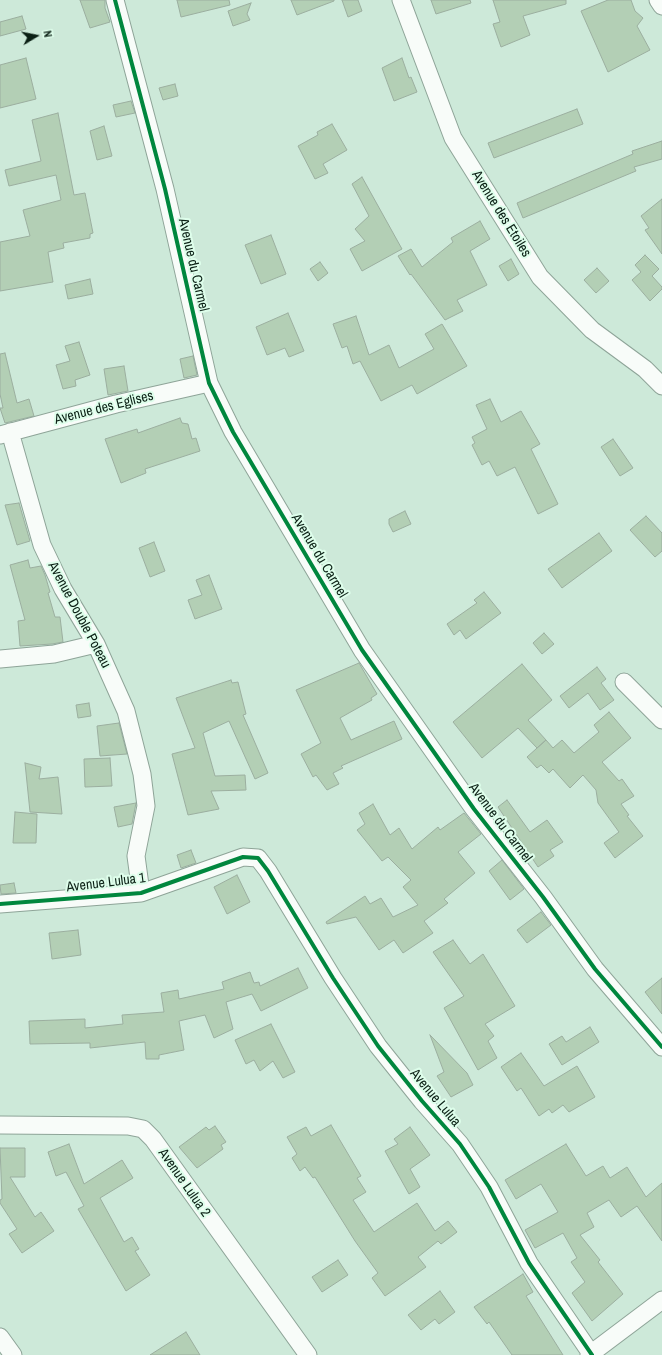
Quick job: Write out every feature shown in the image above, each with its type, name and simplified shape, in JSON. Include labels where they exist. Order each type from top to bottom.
[{"type":"street","name":"Avenue du Carmel","points":[[115,0],[165,189],[209,383],[232,432],[362,650],[474,809],[595,969],[662,1046]]},
{"type":"street","name":"Avenue des Etoiles","points":[[401,0],[453,138],[540,277],[592,330],[645,369],[662,386]]},
{"type":"street","points":[[658,0],[662,6]]},
{"type":"street","name":"Avenue des Eglises","points":[[5,433],[116,404],[209,383]]},
{"type":"street","name":"Avenue Double Poteau","points":[[5,433],[42,544],[63,589],[96,644],[126,711],[142,774],[146,806],[136,856],[141,893]]},
{"type":"street","points":[[0,658],[54,654],[96,644]]},
{"type":"street","points":[[624,682],[662,720]]},
{"type":"street","name":"Avenue Lulua 1","points":[[0,904],[141,893],[243,857],[258,858]]},
{"type":"street","name":"Avenue Lulua","points":[[258,858],[268,871],[333,978],[378,1046],[422,1101],[460,1144],[489,1187],[529,1263],[591,1355]]},
{"type":"street","name":"Avenue Lulua 2","points":[[0,1125],[128,1126],[143,1129],[153,1139],[308,1355]]},
{"type":"street","points":[[591,1355],[662,1300]]},
{"type":"street","points":[[0,1337],[13,1355]]},
{"type":"building","points":[[80,0],[105,0],[105,8],[110,22],[90,28]]},
{"type":"building","points":[[177,0],[229,0],[230,5],[181,17]]},
{"type":"building","points":[[291,0],[334,0],[334,1],[297,15]]},
{"type":"building","points":[[342,0],[358,0],[362,11],[348,17]]},
{"type":"building","points":[[431,0],[470,0],[471,3],[436,14]]},
{"type":"building","points":[[493,0],[566,0],[566,4],[523,16],[530,35],[501,47],[493,24],[500,22]]},
{"type":"building","points":[[608,0],[631,0],[635,11],[643,18],[637,26],[650,50],[608,72],[581,11]]},
{"type":"building","points":[[251,3],[247,14],[250,20],[233,26],[228,11]]},
{"type":"building","points":[[22,16],[26,29],[0,36],[0,22]]},
{"type":"building","points":[[26,58],[36,99],[0,108],[0,65]]},
{"type":"building","points":[[402,58],[409,78],[411,77],[417,92],[394,101],[382,68]]},
{"type":"building","points":[[175,84],[178,96],[163,100],[159,88]]},
{"type":"building","points":[[131,101],[135,113],[116,117],[113,105]]},
{"type":"building","points":[[577,109],[583,124],[494,158],[488,143]]},
{"type":"building","points":[[58,113],[74,195],[85,193],[93,233],[90,234],[90,238],[63,243],[64,248],[48,252],[53,282],[0,291],[0,242],[30,236],[23,210],[61,200],[56,175],[9,186],[5,170],[41,161],[32,120]]},
{"type":"building","points":[[332,124],[347,150],[323,164],[328,173],[315,179],[298,146],[318,135],[317,132]]},
{"type":"building","points":[[104,126],[112,156],[97,160],[90,131]]},
{"type":"building","points":[[662,141],[662,159],[634,167],[636,171],[523,218],[517,203],[633,154],[632,151]]},
{"type":"building","points":[[362,177],[402,249],[362,271],[350,249],[365,241],[355,229],[369,216],[352,184]]},
{"type":"building","points":[[662,199],[662,254],[645,230],[649,228],[641,216]]},
{"type":"building","points":[[480,221],[490,239],[470,251],[487,285],[457,300],[463,311],[445,320],[411,274],[410,275],[398,256],[411,249],[422,267],[453,242],[451,238]]},
{"type":"building","points":[[271,235],[286,274],[261,284],[245,245]]},
{"type":"building","points":[[645,255],[659,269],[652,276],[662,287],[662,289],[650,301],[632,280],[641,272],[635,265]]},
{"type":"building","points":[[511,259],[519,274],[508,281],[499,266]]},
{"type":"building","points":[[320,262],[328,273],[318,281],[310,269]]},
{"type":"building","points":[[597,268],[609,281],[596,293],[584,280]]},
{"type":"building","points":[[90,279],[93,294],[68,299],[65,285]]},
{"type":"building","points":[[288,313],[304,351],[289,357],[285,348],[267,355],[256,327]]},
{"type":"building","points":[[356,316],[369,355],[389,345],[399,368],[434,349],[425,334],[442,324],[467,366],[417,394],[412,385],[381,401],[360,361],[353,364],[347,346],[342,348],[333,324]]},
{"type":"building","points":[[79,342],[90,375],[75,380],[76,386],[63,389],[56,365],[70,361],[65,346]]},
{"type":"building","points":[[5,353],[17,403],[29,399],[34,416],[5,423],[0,408],[3,408],[0,394],[0,354]]},
{"type":"building","points":[[193,356],[197,375],[184,378],[180,359]]},
{"type":"building","points":[[124,366],[128,391],[108,395],[104,369]]},
{"type":"building","points":[[490,399],[501,422],[521,411],[540,444],[531,449],[558,504],[538,514],[515,467],[497,476],[489,461],[482,465],[472,445],[475,443],[472,437],[487,429],[476,405]]},
{"type":"building","points":[[180,418],[182,423],[188,424],[192,439],[196,438],[200,451],[145,469],[146,473],[121,483],[105,439],[137,429],[138,433]]},
{"type":"building","points":[[613,439],[633,468],[620,476],[601,447]]},
{"type":"building","points":[[19,503],[30,541],[17,545],[5,505]]},
{"type":"building","points":[[405,511],[411,524],[393,532],[389,524],[389,519]]},
{"type":"building","points":[[646,516],[662,533],[662,551],[655,557],[630,530]]},
{"type":"building","points":[[599,533],[612,551],[562,588],[548,569]]},
{"type":"building","points":[[154,542],[165,571],[150,577],[139,548]]},
{"type":"building","points":[[28,560],[30,568],[41,566],[45,575],[50,592],[48,593],[55,617],[60,617],[63,642],[20,646],[18,621],[25,620],[10,565]]},
{"type":"building","points":[[209,575],[222,609],[195,619],[188,600],[202,595],[196,580]]},
{"type":"building","points":[[484,592],[501,613],[466,639],[460,630],[454,635],[447,624],[477,603],[474,600]]},
{"type":"building","points":[[544,633],[554,644],[542,654],[533,643]]},
{"type":"building","points":[[359,663],[377,694],[371,698],[372,700],[340,718],[351,740],[394,721],[402,739],[341,766],[343,768],[333,773],[339,784],[327,790],[316,775],[313,777],[301,754],[321,743],[296,690]]},
{"type":"building","points":[[522,664],[552,700],[528,720],[546,740],[537,748],[518,728],[482,758],[453,722]]},
{"type":"building","points":[[597,667],[606,679],[601,683],[614,700],[600,710],[588,693],[569,708],[560,696]]},
{"type":"building","points":[[231,680],[232,683],[238,682],[246,714],[243,715],[268,773],[255,779],[229,721],[203,733],[215,776],[245,775],[246,790],[211,791],[219,809],[188,815],[172,754],[195,748],[176,698]]},
{"type":"building","points":[[89,703],[91,716],[78,718],[76,705]]},
{"type":"building","points":[[609,712],[631,738],[602,762],[619,781],[622,779],[634,796],[621,804],[629,815],[627,816],[643,836],[615,858],[604,843],[619,832],[598,803],[596,790],[583,775],[570,788],[553,769],[549,773],[541,765],[537,768],[527,757],[546,740],[553,748],[562,740],[574,753],[599,732],[594,725]]},
{"type":"building","points":[[119,723],[127,754],[100,756],[97,726]]},
{"type":"building","points":[[110,758],[112,786],[85,787],[84,759]]},
{"type":"building","points":[[25,763],[41,767],[39,779],[58,777],[62,814],[30,812]]},
{"type":"building","points":[[507,800],[530,832],[547,820],[563,842],[550,850],[554,856],[538,867],[498,807]]},
{"type":"building","points":[[136,803],[132,824],[118,827],[114,807]]},
{"type":"building","points":[[373,804],[390,835],[399,828],[412,849],[438,827],[440,830],[464,813],[481,834],[458,852],[475,873],[444,899],[448,903],[424,921],[433,933],[403,953],[394,940],[379,950],[356,917],[327,924],[326,922],[365,896],[370,904],[381,898],[393,917],[418,905],[403,887],[411,880],[388,857],[382,861],[357,830],[365,824],[359,813]]},
{"type":"building","points":[[15,812],[37,814],[36,843],[13,843]]},
{"type":"building","points":[[191,850],[196,863],[181,868],[177,855]]},
{"type":"building","points":[[502,860],[524,889],[510,900],[489,871]]},
{"type":"building","points":[[237,875],[250,902],[227,914],[214,887]]},
{"type":"building","points":[[14,883],[16,893],[1,894],[0,885]]},
{"type":"building","points":[[541,912],[551,925],[527,943],[517,930]]},
{"type":"building","points":[[78,930],[81,955],[52,959],[49,933]]},
{"type":"building","points":[[453,940],[470,964],[483,954],[515,1006],[485,1024],[494,1036],[488,1041],[497,1058],[478,1070],[444,1008],[464,996],[433,952]]},
{"type":"building","points":[[298,968],[308,988],[261,1011],[252,994],[226,1002],[233,1029],[214,1038],[205,1015],[179,1021],[184,1050],[159,1055],[159,1059],[146,1059],[145,1042],[90,1048],[90,1043],[30,1044],[29,1021],[85,1019],[85,1028],[123,1024],[122,1015],[164,1012],[161,993],[178,990],[179,999],[224,989],[222,982],[250,972],[254,983],[259,982],[260,986]]},
{"type":"building","points":[[662,978],[662,1014],[645,992]]},
{"type":"building","points":[[271,1024],[295,1072],[283,1078],[273,1061],[260,1071],[254,1060],[246,1064],[235,1040]]},
{"type":"building","points":[[590,1027],[599,1042],[562,1065],[549,1044],[562,1036],[566,1042]]},
{"type":"building","points":[[430,1035],[467,1073],[473,1085],[451,1097],[437,1076],[444,1072]]},
{"type":"building","points":[[521,1053],[544,1086],[577,1066],[595,1097],[569,1112],[563,1105],[552,1113],[549,1109],[539,1116],[521,1088],[517,1091],[501,1067]]},
{"type":"building","points":[[331,1125],[361,1176],[357,1178],[366,1192],[353,1200],[374,1232],[417,1203],[435,1231],[448,1221],[457,1232],[441,1244],[438,1241],[418,1257],[426,1267],[385,1296],[372,1278],[378,1273],[355,1241],[315,1177],[313,1178],[305,1167],[300,1171],[292,1158],[297,1154],[287,1137],[306,1127],[311,1136]]},
{"type":"building","points":[[215,1126],[226,1142],[221,1145],[223,1149],[197,1168],[179,1147],[206,1127],[209,1130]]},
{"type":"building","points":[[410,1127],[430,1155],[410,1169],[420,1187],[409,1194],[385,1151],[398,1144],[394,1139]]},
{"type":"building","points":[[69,1144],[84,1184],[122,1160],[133,1178],[100,1198],[124,1242],[132,1237],[139,1249],[135,1251],[150,1275],[126,1291],[78,1209],[84,1206],[66,1172],[56,1176],[48,1152]]},
{"type":"building","points":[[566,1144],[586,1176],[603,1166],[610,1178],[627,1167],[646,1197],[662,1183],[662,1241],[637,1206],[621,1217],[609,1200],[587,1213],[594,1227],[580,1235],[600,1260],[598,1262],[623,1294],[592,1321],[572,1293],[585,1282],[571,1262],[577,1258],[563,1233],[535,1248],[525,1230],[558,1212],[541,1184],[516,1199],[505,1180]]},
{"type":"building","points":[[0,1148],[25,1148],[25,1177],[10,1177],[35,1217],[41,1212],[54,1231],[22,1253],[9,1234],[17,1229],[0,1203],[0,1200],[2,1199]]},
{"type":"building","points":[[338,1260],[348,1275],[322,1292],[312,1277]]},
{"type":"building","points":[[523,1274],[533,1292],[526,1296],[563,1355],[512,1355],[489,1322],[487,1324],[474,1307]]},
{"type":"building","points":[[440,1291],[455,1312],[439,1324],[435,1319],[421,1330],[408,1315]]},
{"type":"building","points":[[186,1332],[200,1355],[150,1355]]},
{"type":"cycle path","points":[[115,0],[165,189],[209,383],[233,432],[362,650],[474,809],[543,897],[595,969],[662,1047]]},
{"type":"cycle path","points":[[0,904],[141,893],[243,857],[258,858],[268,871],[333,978],[378,1046],[422,1101],[460,1144],[489,1187],[529,1263],[592,1355]]}]
